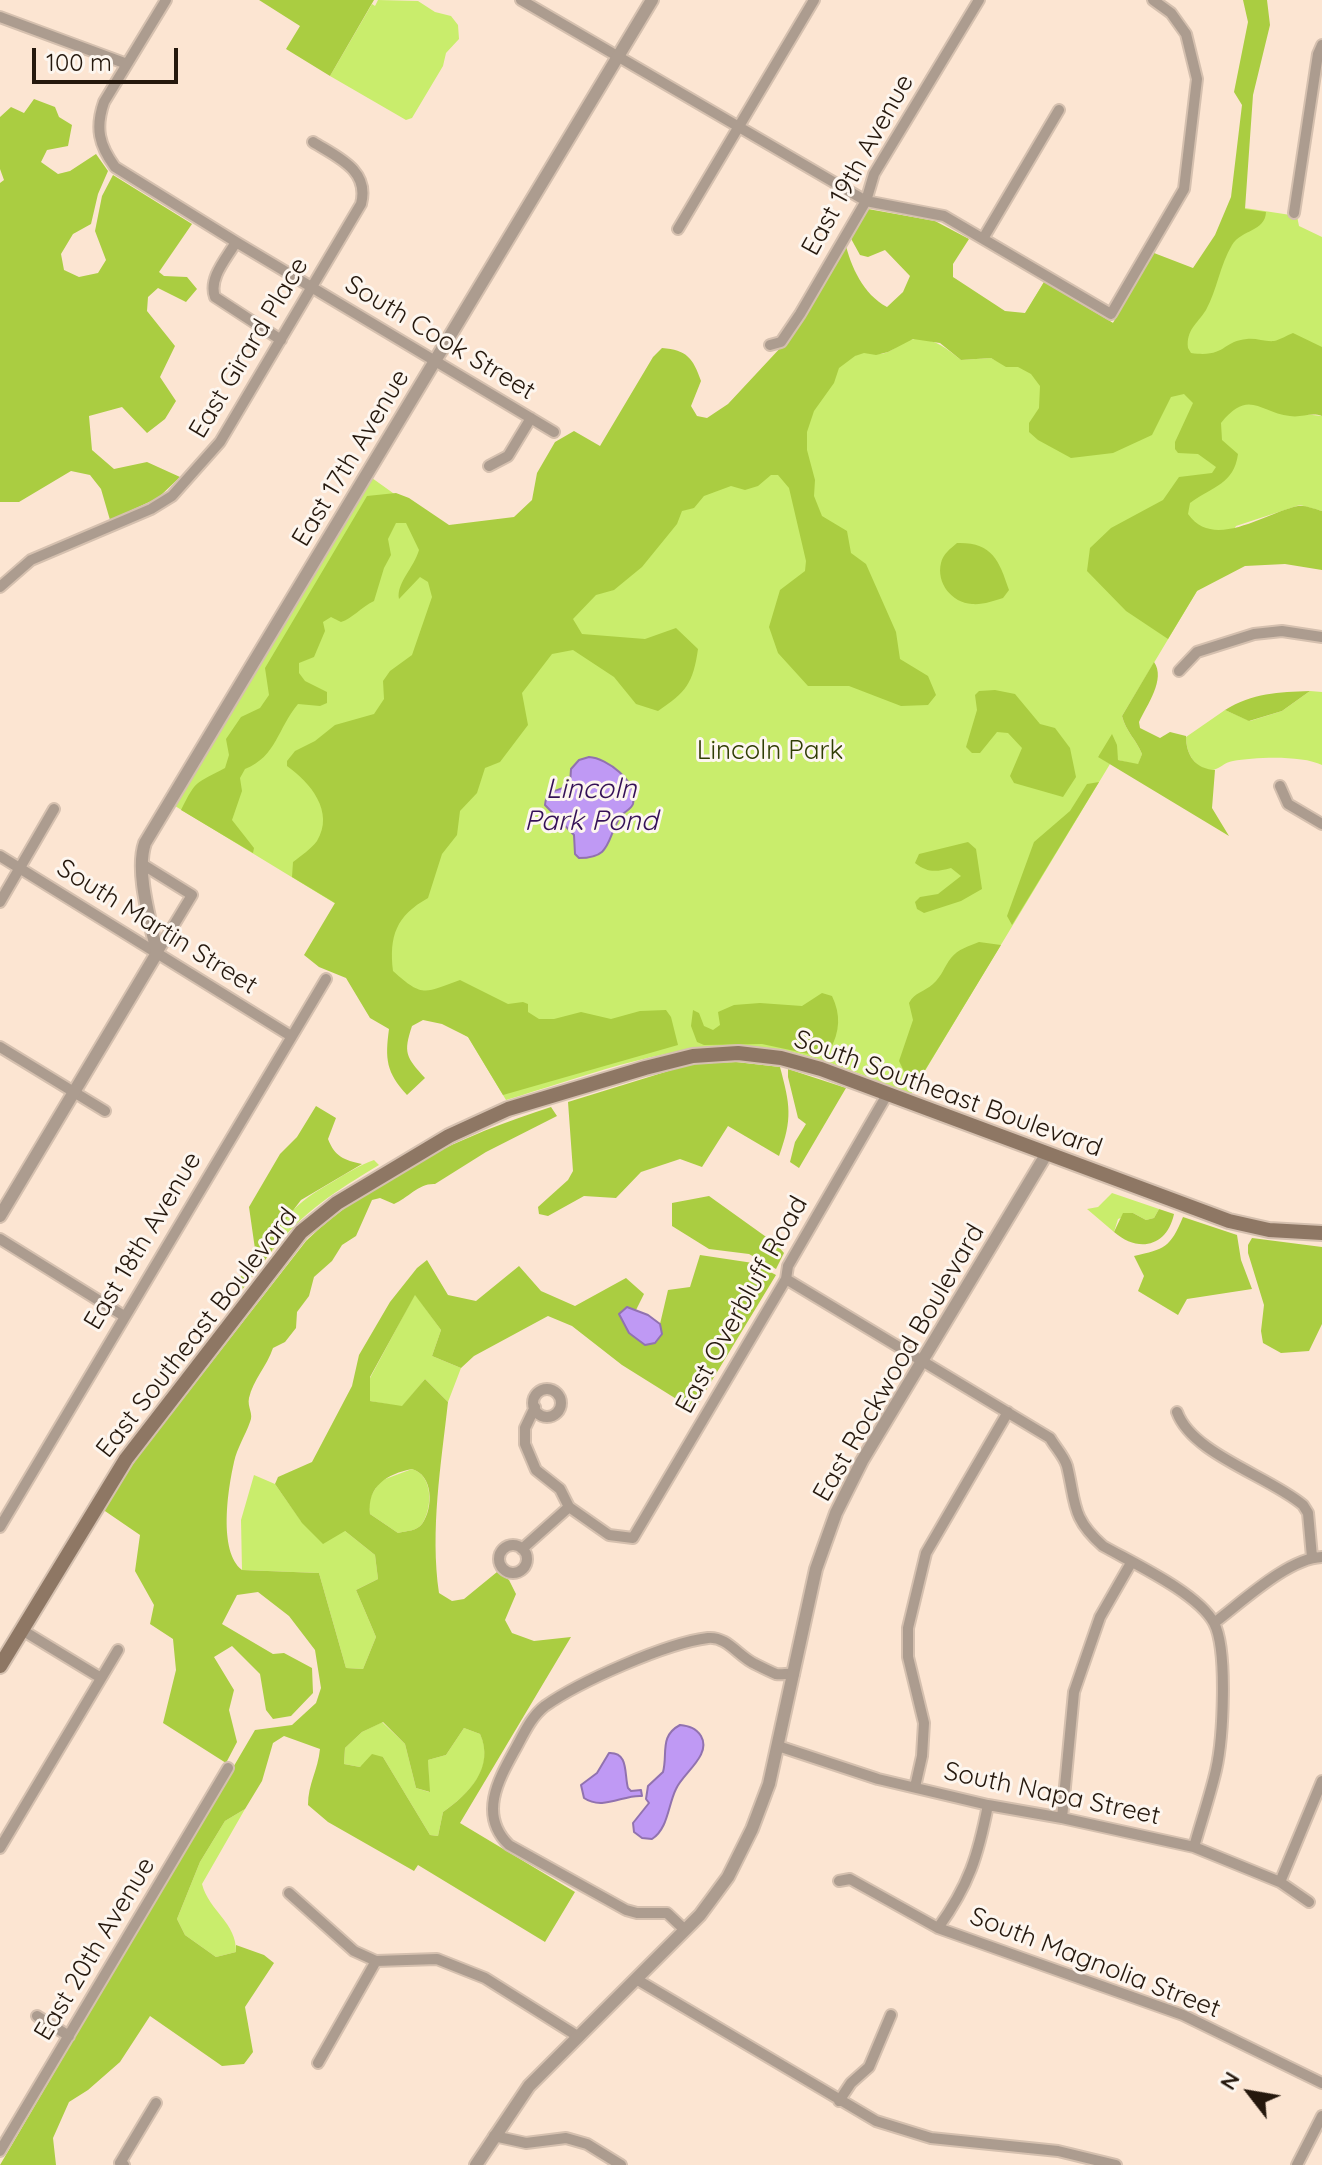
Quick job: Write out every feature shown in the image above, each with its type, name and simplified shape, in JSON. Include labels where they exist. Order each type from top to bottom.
[{"type":"main road","name":"South Southeast Boulevard","points":[[508,1109],[693,1056],[719,1054],[781,1058],[888,1093],[1229,1221],[1269,1230],[1322,1233]]},
{"type":"main road","name":"East Southeast Boulevard","points":[[0,1666],[126,1459],[301,1232],[337,1203],[443,1139],[508,1109]]},
{"type":"street","points":[[0,17],[127,64],[166,0]]},
{"type":"street","points":[[521,0],[866,201],[934,213],[984,237],[1111,314],[1184,189],[1197,79],[1186,34],[1171,13],[1153,0]]},
{"type":"street","name":"East 17th Avenue","points":[[157,953],[142,864],[143,850],[150,834],[652,0]]},
{"type":"street","points":[[678,229],[814,0]]},
{"type":"street","name":"East 19th Avenue","points":[[770,345],[781,342],[788,333],[866,201],[874,174],[979,0]]},
{"type":"street","points":[[1294,213],[1316,107],[1318,54],[1322,45]]},
{"type":"street","name":"South Cook Street","points":[[127,64],[98,117],[98,135],[104,152],[115,167],[554,432]]},
{"type":"street","points":[[984,237],[1059,110]]},
{"type":"street","name":"East Girard Place","points":[[0,587],[31,560],[151,509],[172,496],[220,442],[363,197],[361,180],[356,171],[313,142]]},
{"type":"street","points":[[236,242],[215,277],[213,291],[220,302],[281,340]]},
{"type":"street","points":[[489,466],[508,456],[531,418]]},
{"type":"street","points":[[1179,671],[1197,652],[1254,634],[1282,631],[1322,637]]},
{"type":"street","points":[[1280,786],[1288,804],[1322,824]]},
{"type":"street","points":[[0,902],[54,809]]},
{"type":"street","name":"South Martin Street","points":[[0,856],[291,1036]]},
{"type":"street","points":[[0,1216],[192,895],[142,864]]},
{"type":"street","name":"East 18th Avenue","points":[[0,1527],[326,979]]},
{"type":"street","points":[[0,1047],[105,1111]]},
{"type":"street","name":"East Overbluff Road","points":[[569,1507],[609,1535],[633,1538],[786,1279],[788,1266],[888,1093]]},
{"type":"street","name":"East Rockwood Boulevard","points":[[476,2165],[529,2086],[636,1979],[680,1926],[700,1915],[728,1877],[752,1829],[769,1784],[789,1673],[816,1569],[836,1513],[862,1461],[1047,1153]]},
{"type":"street","points":[[0,1239],[124,1316]]},
{"type":"street","points":[[786,1279],[1050,1438],[1066,1463],[1070,1494],[1082,1524],[1103,1546],[1183,1593],[1214,1623],[1223,1681],[1217,1768],[1194,1847]]},
{"type":"street","points":[[522,1549],[569,1507],[560,1489],[536,1470],[525,1444],[525,1428],[535,1407]]},
{"type":"street","points":[[915,1787],[922,1756],[924,1723],[908,1657],[908,1628],[923,1564],[942,1523],[1008,1412]]},
{"type":"street","points":[[1177,1412],[1195,1439],[1303,1505],[1308,1513],[1317,1557],[1290,1567],[1214,1623]]},
{"type":"street","points":[[1062,1818],[1074,1692],[1100,1617],[1131,1563]]},
{"type":"street","points":[[22,1630],[101,1678]]},
{"type":"street","points":[[680,1926],[667,1913],[637,1913],[616,1906],[509,1845],[496,1829],[493,1813],[493,1796],[499,1778],[532,1719],[543,1707],[638,1659],[713,1638],[723,1641],[751,1662],[769,1669],[775,1666],[782,1668],[789,1673]]},
{"type":"street","points":[[0,1848],[118,1650]]},
{"type":"street","name":"South Napa Street","points":[[778,1746],[878,1779],[1194,1847],[1280,1882],[1309,1902]]},
{"type":"street","name":"East 20th Avenue","points":[[0,2151],[228,1768]]},
{"type":"street","points":[[1280,1882],[1322,1781]]},
{"type":"street","points":[[938,1928],[957,1902],[974,1867],[988,1805]]},
{"type":"street","name":"South Magnolia Street","points":[[839,1881],[850,1879],[938,1928],[1183,2015],[1322,2083]]},
{"type":"street","points":[[289,1893],[354,1951],[376,1961],[437,1959],[485,1978],[579,2037]]},
{"type":"street","points":[[318,2063],[376,1961]]},
{"type":"street","points":[[636,1979],[876,2121],[931,2138],[1058,2151],[1116,2165]]},
{"type":"street","points":[[839,2101],[851,2083],[869,2067],[891,2015]]},
{"type":"street","points":[[37,2016],[69,2036]]},
{"type":"street","points":[[122,2164],[156,2103]]},
{"type":"street","points":[[1297,2165],[1322,2116]]},
{"type":"street","points":[[494,2136],[526,2143],[566,2138],[587,2144],[621,2165]]},
{"type":"street","points":[[1056,2165],[1058,2151]]},
{"type":"green space","points":[[259,0],[374,0],[330,76],[286,49],[300,26]]},
{"type":"green space","points":[[378,0],[418,1],[435,12],[451,16],[458,25],[459,39],[446,53],[443,66],[412,118],[406,120],[330,76],[372,4],[375,6]]},
{"type":"green space","points":[[1243,0],[1267,0],[1270,25],[1253,95],[1245,209],[1266,212],[1265,219],[1232,245],[1210,302],[1190,332],[1188,348],[1191,353],[1211,353],[1239,340],[1274,341],[1293,333],[1322,347],[1322,416],[1290,416],[1255,405],[1239,407],[1221,423],[1222,440],[1238,454],[1236,464],[1227,478],[1190,503],[1188,514],[1199,525],[1225,530],[1298,506],[1322,511],[1322,570],[1285,564],[1245,566],[1197,591],[1168,639],[1126,611],[1087,571],[1090,548],[1111,528],[1163,500],[1179,477],[1212,473],[1216,467],[1198,454],[1178,453],[1175,449],[1175,442],[1193,403],[1184,394],[1171,397],[1152,435],[1113,453],[1071,458],[1029,432],[1029,423],[1039,408],[1040,386],[1031,374],[1018,367],[1006,367],[991,358],[961,360],[940,343],[913,339],[888,352],[855,356],[839,368],[834,383],[814,411],[807,432],[807,450],[815,480],[814,496],[822,516],[847,531],[851,553],[866,564],[896,632],[900,659],[928,676],[936,695],[928,705],[901,706],[849,686],[808,686],[778,653],[769,627],[780,590],[805,571],[806,561],[789,488],[778,475],[771,475],[758,486],[745,490],[731,486],[704,496],[694,508],[682,511],[677,524],[642,567],[614,590],[596,595],[573,619],[582,634],[645,639],[676,628],[698,649],[694,671],[687,686],[658,711],[636,704],[614,677],[573,650],[552,654],[522,693],[528,725],[500,762],[485,768],[477,793],[460,811],[457,835],[442,854],[428,898],[402,920],[392,947],[393,971],[418,989],[431,990],[460,980],[508,1004],[528,1004],[528,1012],[539,1019],[554,1019],[581,1012],[611,1019],[640,1011],[666,1010],[671,1017],[678,1045],[503,1095],[468,1037],[442,1024],[423,1020],[412,1026],[407,1049],[410,1059],[425,1078],[407,1095],[389,1065],[389,1029],[370,1018],[346,978],[319,967],[304,955],[335,903],[292,877],[293,862],[317,841],[323,819],[311,789],[287,766],[295,751],[315,741],[335,725],[374,714],[384,699],[383,681],[390,671],[412,655],[432,597],[428,582],[420,577],[399,599],[400,587],[419,550],[406,523],[396,523],[388,539],[391,555],[374,601],[341,622],[331,617],[323,622],[325,631],[314,657],[299,663],[299,673],[305,681],[327,692],[327,703],[320,706],[298,704],[264,757],[245,769],[240,778],[242,791],[232,820],[254,848],[253,853],[181,810],[198,783],[225,768],[229,755],[226,739],[241,717],[260,708],[269,695],[265,668],[367,496],[396,493],[409,498],[449,525],[514,517],[532,500],[537,473],[555,442],[574,431],[600,446],[653,357],[662,348],[683,353],[692,361],[701,381],[691,406],[697,416],[707,418],[728,404],[783,345],[845,242],[859,279],[879,302],[887,307],[903,292],[910,276],[885,250],[868,257],[860,255],[849,235],[868,209],[935,221],[969,239],[953,264],[953,277],[1005,311],[1025,313],[1044,282],[1113,323],[1154,253],[1193,268],[1215,235],[1231,197],[1242,105],[1234,92],[1248,22]]},
{"type":"green space","points":[[34,99],[55,107],[59,117],[72,125],[68,146],[47,150],[41,162],[58,174],[70,171],[96,154],[108,171],[98,194],[91,224],[73,234],[61,254],[64,270],[79,277],[98,273],[106,260],[95,231],[102,196],[113,175],[192,224],[159,272],[164,276],[187,277],[197,289],[186,302],[158,288],[148,297],[147,311],[175,346],[160,377],[176,401],[165,419],[147,433],[122,407],[89,416],[92,450],[114,469],[147,462],[180,477],[158,498],[110,520],[101,489],[90,475],[71,471],[19,502],[0,502],[0,183],[4,180],[0,169],[0,117],[11,107],[24,113]]},
{"type":"green space","name":"Lincoln Park","points":[[1245,208],[1297,216],[1299,226],[1322,237],[1322,383],[1303,414],[1322,416],[1322,511],[1300,505],[1236,526],[1122,716],[1142,754],[1138,765],[1118,760],[1116,753],[1098,756],[1110,764],[911,1094],[815,1058],[748,1046],[713,1047],[642,1059],[506,1100],[468,1037],[349,965],[372,926],[175,806],[372,478],[456,538],[523,528],[644,445],[829,372],[859,354],[885,353],[904,342],[920,339],[942,346],[961,360],[991,358],[997,361],[1044,282],[1113,323],[1154,253],[1196,278]]},
{"type":"green space","points":[[957,543],[978,546],[992,555],[1002,570],[1009,590],[1003,598],[972,604],[958,600],[947,591],[941,578],[941,563],[945,554]]},
{"type":"green space","points":[[1154,662],[1157,684],[1139,722],[1140,728],[1160,738],[1170,732],[1186,736],[1193,760],[1202,767],[1215,770],[1212,808],[1229,836],[1098,757],[1112,734],[1118,760],[1138,764],[1142,754],[1122,716]]},
{"type":"green space","points":[[979,691],[1015,694],[1040,724],[1055,728],[1070,748],[1076,777],[1063,797],[1014,783],[1010,776],[1022,748],[1008,733],[997,732],[980,753],[972,753],[966,747],[977,710],[975,695]]},
{"type":"green space","points":[[1310,691],[1322,692],[1322,765],[1291,758],[1266,758],[1233,761],[1210,770],[1199,766],[1192,758],[1186,737],[1225,710],[1250,721],[1282,711]]},
{"type":"green space","points":[[1310,691],[1282,711],[1249,721],[1225,710],[1256,697]]},
{"type":"green space","points":[[1099,782],[1012,925],[1007,916],[1034,842],[1070,811],[1087,784]]},
{"type":"green space","points":[[968,842],[976,849],[982,889],[961,901],[924,913],[917,909],[915,902],[920,897],[938,894],[961,876],[951,868],[936,871],[924,869],[915,863],[919,854]]},
{"type":"green space","points":[[979,942],[1001,945],[913,1090],[899,1061],[913,1020],[909,1003],[936,981],[954,955]]},
{"type":"green space","points":[[822,993],[832,996],[838,1023],[830,1050],[818,1056],[762,1044],[704,1045],[697,1042],[691,1026],[693,1010],[699,1013],[704,1026],[713,1030],[720,1025],[718,1012],[734,1005],[802,1006]]},
{"type":"green space","points":[[736,1062],[780,1067],[788,1112],[779,1156],[728,1126],[702,1167],[680,1159],[641,1172],[616,1198],[584,1196],[548,1216],[539,1214],[538,1207],[568,1180],[573,1171],[568,1102],[691,1064]]},
{"type":"green space","points":[[788,1069],[846,1088],[799,1168],[790,1162],[795,1142],[806,1124],[798,1118]]},
{"type":"green space","points":[[316,1106],[336,1118],[328,1139],[337,1154],[362,1164],[301,1200],[275,1234],[272,1251],[241,1291],[240,1278],[255,1249],[249,1207],[280,1154],[297,1137]]},
{"type":"green space","points":[[551,1107],[557,1116],[394,1204],[380,1198],[372,1200],[356,1236],[342,1245],[332,1261],[314,1277],[309,1296],[297,1312],[296,1328],[285,1342],[273,1348],[251,1391],[251,1419],[237,1452],[232,1474],[227,1535],[235,1561],[242,1570],[319,1573],[346,1668],[363,1669],[376,1637],[356,1590],[378,1579],[375,1555],[345,1531],[323,1544],[302,1523],[275,1484],[278,1477],[312,1462],[352,1386],[359,1355],[390,1302],[417,1268],[427,1260],[448,1295],[476,1301],[519,1266],[541,1291],[575,1306],[626,1278],[644,1294],[636,1310],[627,1307],[661,1334],[660,1324],[668,1290],[690,1287],[700,1255],[753,1263],[776,1275],[694,1410],[622,1365],[572,1326],[548,1316],[474,1356],[461,1368],[432,1356],[441,1330],[415,1295],[370,1377],[370,1401],[402,1406],[425,1379],[448,1402],[436,1521],[439,1593],[452,1601],[464,1599],[497,1572],[509,1580],[516,1594],[505,1620],[512,1633],[534,1641],[571,1637],[460,1823],[575,1892],[545,1942],[418,1865],[414,1871],[328,1822],[308,1805],[320,1749],[284,1736],[273,1743],[262,1781],[245,1809],[225,1821],[200,1862],[177,1919],[185,1935],[216,1957],[236,1952],[236,1945],[264,1955],[274,1963],[245,2007],[253,2052],[244,2064],[222,2066],[150,2016],[120,2062],[69,2102],[53,2138],[56,2165],[0,2165],[255,1730],[292,1725],[316,1703],[321,1688],[315,1650],[289,1616],[258,1592],[237,1595],[222,1624],[273,1654],[284,1653],[312,1668],[313,1693],[291,1716],[273,1719],[266,1710],[260,1674],[232,1646],[214,1657],[234,1690],[229,1710],[237,1742],[226,1763],[163,1723],[176,1670],[173,1639],[150,1624],[154,1605],[135,1571],[140,1535],[102,1509],[140,1454],[306,1241],[332,1218],[390,1177],[453,1145]],"holes":[[[412,1469],[419,1472],[428,1485],[430,1501],[420,1526],[398,1533],[370,1514],[370,1504],[380,1483],[394,1474]],[[383,1722],[405,1744],[416,1788],[430,1792],[428,1760],[446,1755],[464,1728],[480,1734],[484,1746],[482,1768],[470,1788],[443,1812],[438,1836],[430,1835],[383,1757],[372,1754],[360,1767],[344,1764],[345,1748],[362,1732]]]},
{"type":"green space","points":[[374,1160],[379,1165],[321,1203],[296,1224],[272,1251],[280,1227],[294,1209],[323,1187]]},
{"type":"green space","points":[[1112,1193],[1159,1209],[1154,1218],[1146,1220],[1133,1213],[1118,1219],[1114,1232],[1087,1209],[1098,1207]]},
{"type":"green space","points":[[709,1196],[776,1244],[784,1253],[776,1269],[749,1254],[709,1249],[672,1226],[672,1203]]},
{"type":"green space","points":[[1159,1209],[1174,1214],[1165,1234],[1158,1240],[1133,1243],[1114,1232],[1123,1213],[1133,1213],[1146,1220],[1154,1218]]},
{"type":"green space","points":[[1183,1217],[1237,1235],[1241,1260],[1252,1289],[1187,1299],[1178,1315],[1138,1291],[1144,1276],[1134,1256],[1165,1246]]},
{"type":"green space","points":[[1252,1238],[1322,1247],[1322,1324],[1309,1351],[1281,1353],[1263,1343],[1264,1305],[1248,1253]]},
{"type":"green space","points":[[415,1294],[441,1330],[432,1356],[461,1368],[448,1402],[425,1379],[402,1407],[370,1401],[370,1378]]},
{"type":"green space","points":[[412,1469],[419,1472],[427,1485],[428,1509],[420,1526],[398,1533],[370,1514],[368,1501],[380,1481]]},
{"type":"green space","points":[[254,1475],[275,1484],[301,1521],[345,1531],[375,1555],[378,1579],[356,1590],[376,1637],[363,1669],[346,1668],[319,1573],[242,1570],[241,1520]]},
{"type":"green space","points":[[382,1722],[405,1744],[416,1788],[429,1792],[428,1760],[446,1755],[464,1728],[480,1734],[485,1758],[482,1768],[470,1788],[443,1812],[438,1836],[430,1835],[383,1757],[360,1767],[344,1764],[345,1748],[362,1732]]},
{"type":"green space","points":[[245,1809],[202,1884],[235,1942],[236,1952],[216,1957],[185,1935],[177,1919],[200,1862],[225,1821]]},
{"type":"water","name":"Lincoln Park Pond","points":[[589,757],[620,772],[631,787],[633,804],[620,817],[603,851],[579,858],[575,854],[574,835],[545,805],[551,793],[570,784],[571,769],[579,760]]},
{"type":"water","points":[[627,1307],[648,1315],[660,1324],[662,1334],[655,1343],[645,1345],[629,1333],[619,1314]]},
{"type":"water","points":[[680,1725],[699,1733],[703,1750],[676,1789],[657,1835],[652,1839],[642,1838],[634,1832],[633,1823],[649,1803],[646,1799],[648,1786],[663,1772],[669,1734]]},
{"type":"water","points":[[609,1753],[620,1756],[628,1788],[631,1791],[641,1790],[642,1796],[606,1803],[584,1798],[581,1785],[597,1773]]}]
